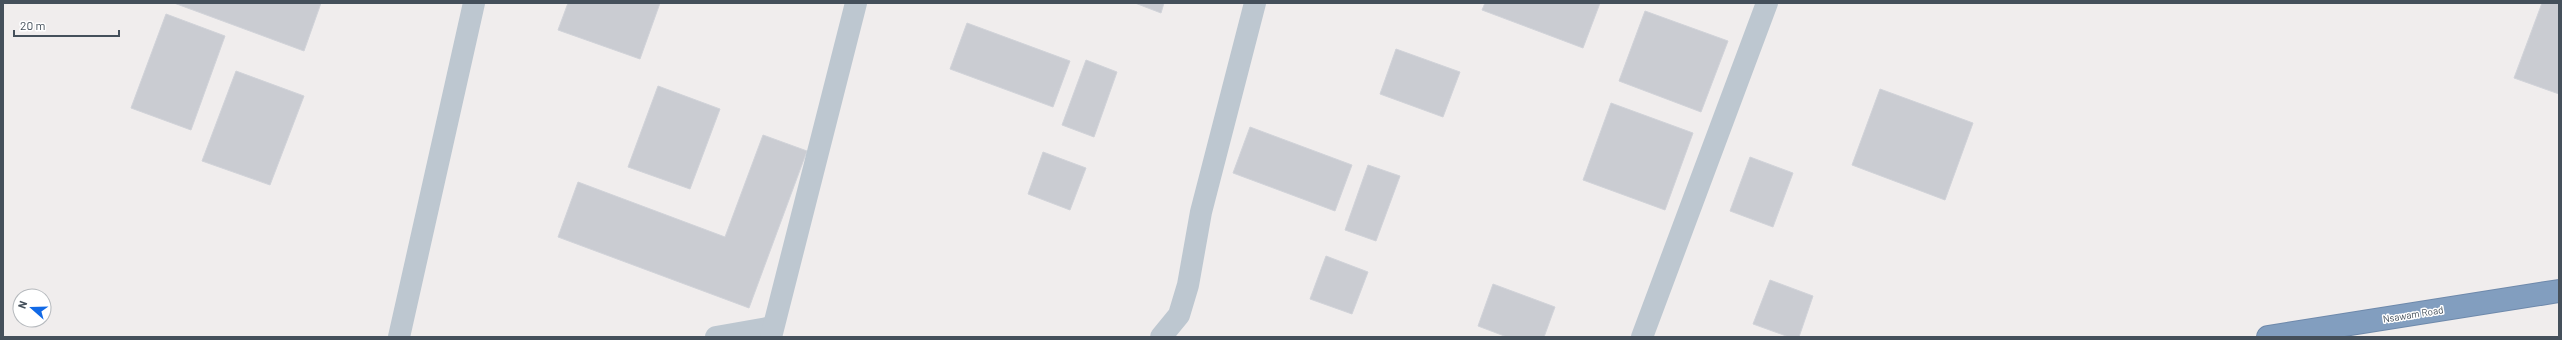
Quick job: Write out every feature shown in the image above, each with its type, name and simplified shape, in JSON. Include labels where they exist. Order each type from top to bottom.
[{"type":"highway","name":"Nsawam Road","points":[[2268,337],[2559,291]]},
{"type":"street","points":[[399,337],[474,3]]},
{"type":"street","points":[[716,337],[772,332],[856,3]]},
{"type":"street","points":[[1161,337],[1179,315],[1201,212],[1255,3]]},
{"type":"street","points":[[1642,337],[1767,3]]},
{"type":"building","points":[[174,3],[321,3],[304,51]]},
{"type":"building","points":[[568,3],[660,3],[640,59],[558,30]]},
{"type":"building","points":[[1135,3],[1164,3],[1161,13]]},
{"type":"building","points":[[1485,3],[1600,3],[1583,48],[1482,10]]},
{"type":"building","points":[[2542,3],[2559,3],[2559,94],[2514,78]]},
{"type":"building","points":[[1645,11],[1728,41],[1701,112],[1619,81]]},
{"type":"building","points":[[166,14],[225,36],[191,130],[131,108]]},
{"type":"building","points":[[967,23],[1070,61],[1053,107],[950,69]]},
{"type":"building","points":[[1396,49],[1460,72],[1443,117],[1380,94]]},
{"type":"building","points":[[1086,60],[1117,72],[1094,137],[1062,125]]},
{"type":"building","points":[[236,71],[304,96],[270,185],[202,161]]},
{"type":"building","points":[[658,86],[720,109],[690,189],[628,167]]},
{"type":"building","points":[[1880,89],[1973,123],[1945,200],[1852,165]]},
{"type":"building","points":[[1611,103],[1693,133],[1665,210],[1583,180]]},
{"type":"building","points":[[1250,127],[1352,165],[1335,211],[1233,173]]},
{"type":"building","points":[[763,135],[807,151],[749,308],[558,237],[578,182],[725,237]]},
{"type":"building","points":[[1043,152],[1086,168],[1070,210],[1028,194]]},
{"type":"building","points":[[1750,157],[1793,173],[1773,227],[1730,211]]},
{"type":"building","points":[[1368,165],[1400,176],[1376,241],[1345,230]]},
{"type":"building","points":[[1326,256],[1368,272],[1352,314],[1310,299]]},
{"type":"building","points":[[1770,280],[1813,296],[1799,337],[1789,337],[1753,324]]},
{"type":"building","points":[[1493,284],[1555,307],[1544,337],[1507,337],[1478,326]]}]
